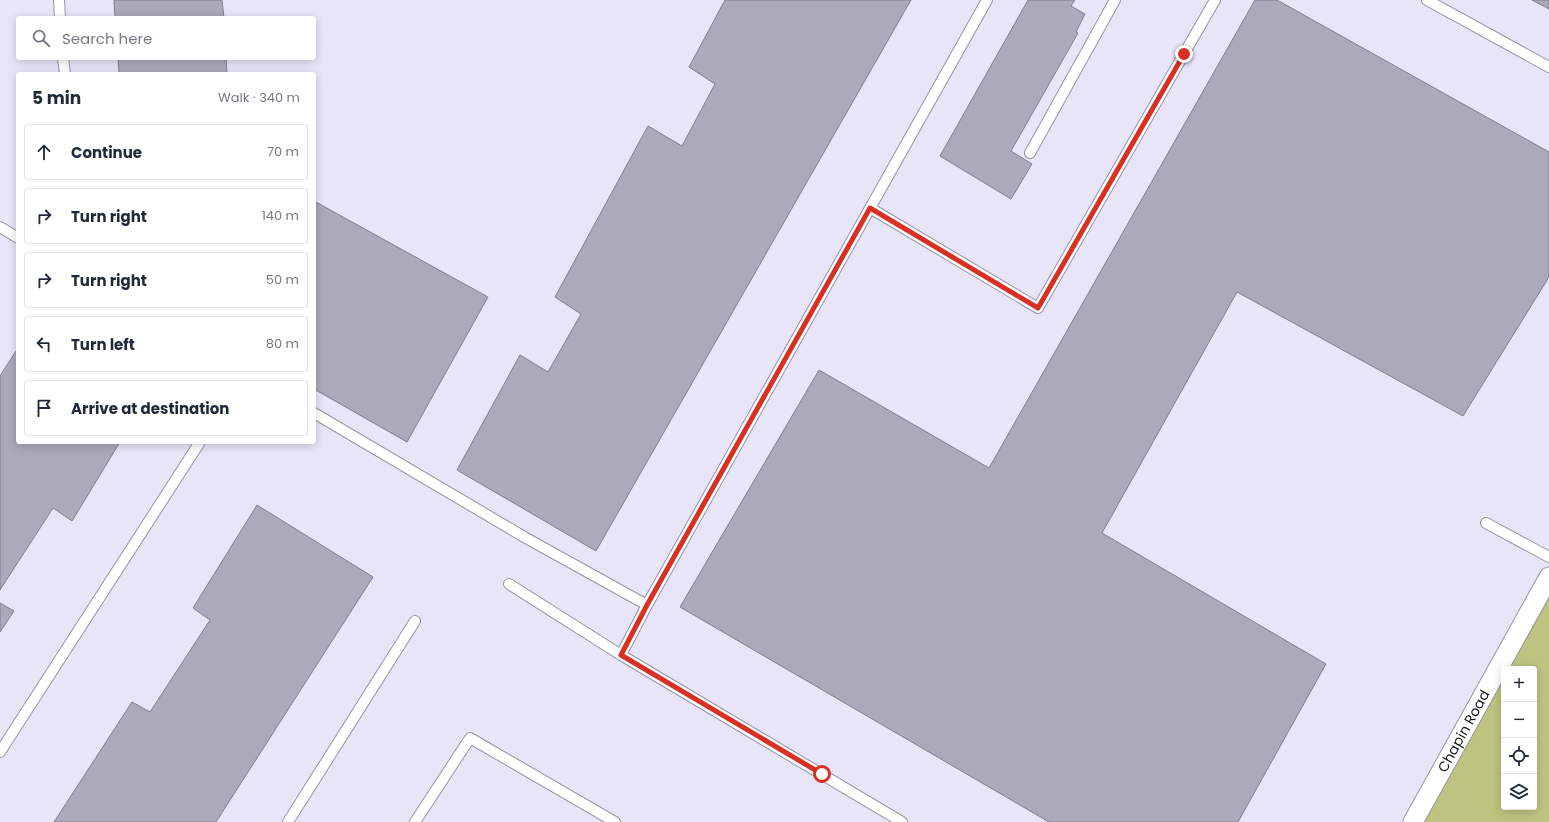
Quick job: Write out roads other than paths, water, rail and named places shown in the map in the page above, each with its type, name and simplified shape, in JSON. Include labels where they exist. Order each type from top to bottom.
[{"type":"street","name":"Chapin Road","points":[[1413,822],[1549,577]]},
{"type":"lane","points":[[59,0],[60,16]]},
{"type":"lane","points":[[621,655],[647,605],[987,0]]},
{"type":"lane","points":[[1030,153],[1115,0]]},
{"type":"lane","points":[[870,208],[1038,308],[1214,0]]},
{"type":"lane","points":[[1427,0],[1549,67]]},
{"type":"lane","points":[[63,60],[65,72]]},
{"type":"lane","points":[[0,227],[16,237]]},
{"type":"lane","points":[[316,414],[526,538],[647,605]]},
{"type":"lane","points":[[0,752],[199,444]]},
{"type":"lane","points":[[1486,524],[1549,557]]},
{"type":"lane","points":[[509,584],[621,655],[902,822]]},
{"type":"lane","points":[[288,822],[415,621]]},
{"type":"lane","points":[[415,822],[470,738],[615,822]]}]
